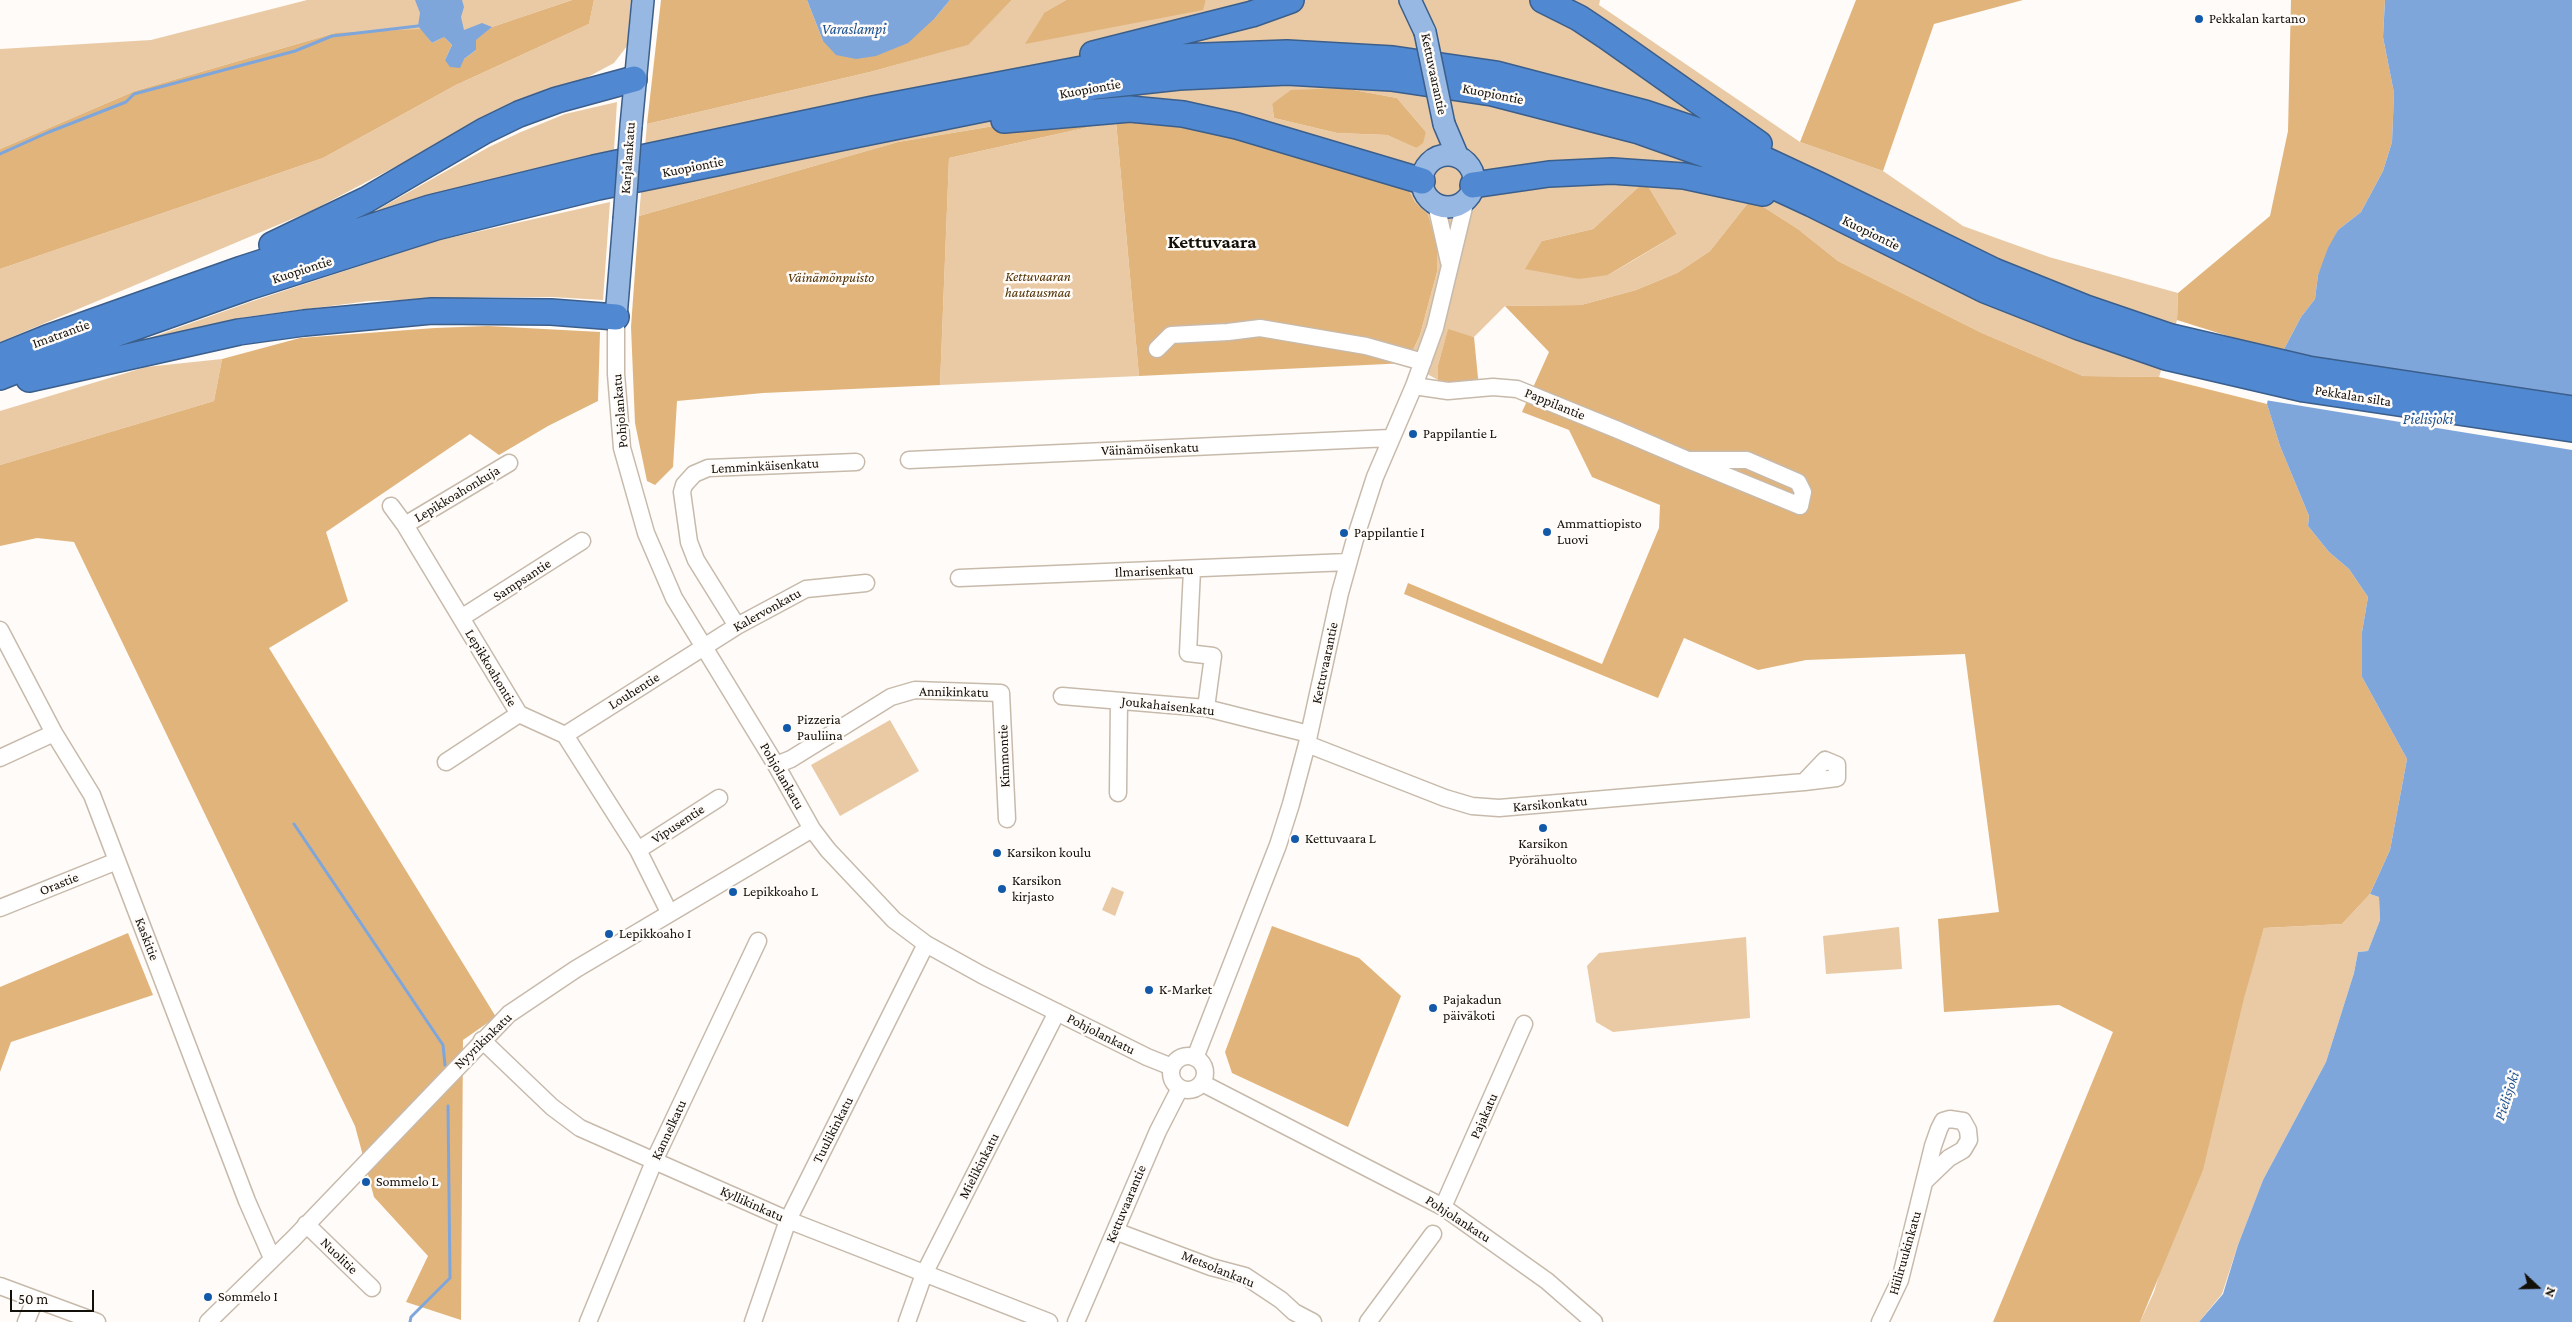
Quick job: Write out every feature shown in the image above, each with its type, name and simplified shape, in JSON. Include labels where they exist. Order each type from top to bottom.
[{"type":"highway","points":[[944,95],[1113,48],[1252,14],[1291,0]]},
{"type":"highway","points":[[1543,0],[1579,18],[1606,36],[1817,195]]},
{"type":"highway","name":"Kuopiontie","points":[[122,312],[430,208],[594,168],[944,95],[1093,67],[1177,57],[1287,53],[1393,59],[1496,74],[1645,113],[1714,136],[1985,290],[2088,330],[2168,347]]},
{"type":"highway","name":"Kuopiontie","points":[[0,378],[53,356],[248,288],[436,226],[598,187],[1096,86],[1137,81],[1287,72],[1391,78],[1492,93],[1630,129],[1817,195]]},
{"type":"highway","points":[[122,312],[318,225],[366,200],[484,131],[520,114],[557,100],[634,80]]},
{"type":"highway","points":[[892,128],[966,125],[1031,116],[1130,109],[1184,114],[1237,126],[1422,181]]},
{"type":"highway","points":[[1470,192],[1549,174],[1612,171],[1684,176],[1817,195]]},
{"type":"highway","points":[[0,386],[230,334],[304,322],[452,311],[551,312],[616,317]]},
{"type":"highway","name":"Imatrantie","points":[[0,357],[122,312]]},
{"type":"highway","name":"Pekkalan silta","points":[[2168,347],[2572,409]]},
{"type":"highway","name":"Pekkalan silta","points":[[2168,347],[2304,389],[2572,429]]},
{"type":"main road","name":"Kettuvaarantie","points":[[1410,0],[1424,28]]},
{"type":"main road","name":"Kettuvaarantie","points":[[1425,0],[1424,28],[1444,124],[1458,157]]},
{"type":"main road","name":"Karjalankatu","points":[[616,317],[630,126],[642,9]]},
{"type":"main road","name":"Kettuvaarantie","points":[[1437,157],[1444,124]]},
{"type":"main road","points":[[1444,155],[1458,157],[1471,169],[1470,192],[1452,206],[1436,204],[1426,194],[1422,181],[1426,167],[1437,157],[1444,155]]},
{"type":"street","name":"Kettuvaarantie","points":[[1195,1058],[1278,845],[1348,562],[1363,511],[1390,438],[1423,362],[1438,316],[1470,192]]},
{"type":"street","name":"Kettuvaarantie","points":[[1436,204],[1450,267]]},
{"type":"street","name":"Pohjolankatu","points":[[616,317],[616,374],[619,424],[630,480],[646,533],[674,598],[776,765],[812,828],[828,850],[894,920],[926,944],[1147,1058],[1172,1067]]},
{"type":"street","points":[[1157,349],[1171,335],[1260,328],[1366,346],[1423,362]]},
{"type":"street","name":"Pappilantie","points":[[1414,386],[1448,390],[1493,387],[1517,389],[1688,460],[1792,502],[1800,506],[1803,492],[1798,482],[1747,460],[1688,460]]},
{"type":"street","name":"Väinämöisenkatu","points":[[909,460],[1390,438]]},
{"type":"street","name":"Lemminkäisenkatu","points":[[736,626],[696,560],[688,542],[682,492],[684,485],[694,474],[708,468],[856,462]]},
{"type":"street","name":"Lepikkoahonkuja","points":[[406,526],[508,463]]},
{"type":"street","name":"Lepikkoahontie","points":[[391,506],[406,526],[520,714],[565,735]]},
{"type":"street","name":"Sampsantie","points":[[461,618],[582,541]]},
{"type":"street","name":"Ilmarisenkatu","points":[[959,578],[1192,570],[1348,562]]},
{"type":"street","points":[[1192,570],[1188,653],[1213,656],[1206,708]]},
{"type":"street","name":"Kalervonkatu","points":[[703,647],[736,626],[806,589],[866,583]]},
{"type":"street","name":"Kaskitie","points":[[0,630],[54,733],[92,795],[247,1201],[272,1258]]},
{"type":"street","name":"Louhentie","points":[[565,735],[703,647]]},
{"type":"street","name":"Annikinkatu","points":[[776,765],[791,759],[890,697],[915,690],[1001,693]]},
{"type":"street","name":"Kimmontie","points":[[1001,693],[1007,819]]},
{"type":"street","name":"Joukahaisenkatu","points":[[1062,696],[1206,708],[1304,738]]},
{"type":"street","points":[[1118,701],[1118,794]]},
{"type":"street","points":[[446,762],[520,714]]},
{"type":"street","points":[[0,758],[54,733]]},
{"type":"street","points":[[565,735],[638,850],[670,912]]},
{"type":"street","name":"Karsikonkatu","points":[[1304,738],[1472,806],[1499,808],[1804,782]]},
{"type":"street","name":"Vipusentie","points":[[638,850],[718,798]]},
{"type":"street","name":"Nyyrikinkatu","points":[[208,1322],[306,1224],[509,1014],[576,969],[812,828]]},
{"type":"street","name":"Orastie","points":[[0,908],[117,860]]},
{"type":"street","name":"Kannelkatu","points":[[588,1322],[655,1159],[758,941]]},
{"type":"street","name":"Tuulikinkatu","points":[[753,1322],[788,1220],[926,944]]},
{"type":"street","name":"Mielikinkatu","points":[[907,1322],[924,1274],[1057,1012]]},
{"type":"street","name":"Pajakatu","points":[[1443,1207],[1524,1024]]},
{"type":"street","name":"Kyllikinkatu","points":[[482,1040],[566,1118],[580,1128],[655,1159],[788,1220],[1049,1322]]},
{"type":"street","points":[[1182,1058],[1195,1058],[1204,1069],[1202,1083],[1189,1090],[1180,1088],[1172,1079],[1172,1067],[1182,1058]]},
{"type":"street","name":"Pohjolankatu","points":[[1202,1083],[1443,1207],[1531,1269],[1594,1322]]},
{"type":"street","name":"Kettuvaarantie","points":[[1076,1322],[1158,1131],[1180,1088]]},
{"type":"street","name":"Hiiliruukinkatu","points":[[1880,1322],[1900,1280],[1925,1181]]},
{"type":"street","name":"Nuolitie","points":[[306,1224],[372,1288]]},
{"type":"street","name":"Metsolankatu","points":[[1115,1231],[1211,1267],[1245,1276],[1281,1300],[1294,1312],[1313,1322]]},
{"type":"street","points":[[1368,1322],[1434,1234]]},
{"type":"street","points":[[0,1286],[97,1322]]},
{"type":"street","points":[[26,1322],[35,1300]]},
{"type":"green space","points":[[307,0],[572,0],[492,27],[476,40],[335,33],[135,91],[0,149],[0,49],[151,40]]},
{"type":"green space","points":[[572,0],[594,0],[589,24],[456,85],[323,158],[0,269],[0,149],[135,91],[335,33],[421,29],[432,43],[444,37],[452,45],[445,60],[464,59],[476,50],[475,40],[492,27]]},
{"type":"green space","points":[[594,0],[631,0],[627,46],[614,63],[571,86],[479,123],[311,211],[0,342],[0,269],[323,158],[456,85],[589,24]]},
{"type":"green space","points":[[661,0],[807,0],[823,41],[935,18],[950,0],[1012,0],[968,45],[870,72],[647,124]]},
{"type":"green space","points":[[1012,0],[1066,0],[1045,12],[1202,10],[1206,0],[1600,0],[1599,5],[1800,142],[1883,171],[1963,226],[2049,257],[2178,293],[2177,320],[2159,377],[2083,376],[1982,333],[1838,261],[1798,229],[1751,199],[1710,251],[1677,273],[1636,290],[1581,305],[1505,306],[1474,337],[1448,330],[1438,365],[1438,380],[1407,363],[1420,335],[1437,272],[1437,247],[1428,214],[1415,202],[1404,181],[1184,120],[1030,120],[898,142],[639,216],[647,124],[870,72],[967,45]],"holes":[[[1343,88],[1397,98],[1426,132],[1416,148],[1387,135],[1337,133],[1274,118],[1272,104]],[[1645,181],[1677,234],[1634,260],[1608,275],[1542,241],[1593,229]]]},
{"type":"green space","points":[[1066,0],[1206,0],[1203,10],[1025,44],[1045,12]]},
{"type":"green space","points":[[1856,0],[2023,0],[1934,24],[1883,171],[1800,142]]},
{"type":"green space","points":[[2291,0],[2385,0],[2383,37],[2394,93],[2392,142],[2383,171],[2361,212],[2338,230],[2318,275],[2315,299],[2301,317],[2282,353],[2177,320],[2178,293],[2270,216],[2288,131]]},
{"type":"green space","points":[[1343,88],[1397,98],[1426,132],[1423,143],[1416,148],[1387,135],[1337,133],[1274,118],[1272,104],[1291,90]]},
{"type":"green space","points":[[617,102],[614,150],[424,196],[368,215],[489,147],[521,132],[565,114]]},
{"type":"green space","name":"Väinämönpuisto","points":[[1030,120],[1184,120],[1404,181],[1415,202],[1428,214],[1437,246],[1437,272],[1420,335],[1407,363],[1139,376],[1116,121],[949,158],[940,385],[763,393],[677,401],[673,467],[655,485],[647,481],[635,423],[631,327],[639,216],[898,142]]},
{"type":"green space","name":"Kettuvaaran hautausmaa","points":[[1116,121],[1139,376],[940,385],[949,158]]},
{"type":"green space","points":[[1645,181],[1677,234],[1608,275],[1579,279],[1525,269],[1542,241],[1593,229]]},
{"type":"green space","points":[[1751,199],[1798,229],[1838,261],[1982,333],[2083,376],[2159,377],[2267,404],[2280,446],[2309,516],[2308,526],[2329,552],[2349,569],[2368,597],[2362,632],[2362,677],[2407,759],[2390,850],[2370,894],[2342,924],[2264,928],[2244,998],[2203,1170],[2140,1322],[1993,1322],[2113,1032],[2059,1005],[1944,1012],[1938,919],[1999,912],[1965,654],[1806,660],[1758,670],[1684,638],[1658,698],[1404,594],[1408,583],[1602,664],[1659,528],[1660,505],[1592,477],[1569,430],[1522,412],[1549,352],[1505,306],[1581,305],[1636,290],[1677,273],[1710,251]]},
{"type":"green space","points":[[610,202],[603,300],[552,297],[492,297],[369,301],[245,317],[138,342],[253,301],[436,241]]},
{"type":"green space","points":[[488,326],[600,332],[598,401],[548,426],[499,455],[470,434],[326,532],[348,601],[269,648],[496,1017],[463,1040],[461,1320],[406,1302],[428,1256],[374,1197],[355,1126],[74,542],[37,538],[0,546],[0,465],[214,401],[222,359],[300,338]]},
{"type":"green space","points":[[1448,329],[1474,337],[1479,388],[1438,380],[1438,365]]},
{"type":"green space","points":[[222,359],[214,401],[0,465],[0,411],[146,367]]},
{"type":"green space","points":[[890,720],[919,771],[840,816],[811,765]]},
{"type":"green space","points":[[1112,887],[1124,892],[1115,916],[1102,910]]},
{"type":"green space","points":[[2370,894],[2379,897],[2380,920],[2368,951],[2358,952],[2354,973],[2326,1062],[2263,1180],[2238,1245],[2222,1294],[2199,1322],[2140,1322],[2154,1292],[2264,928],[2342,924]]},
{"type":"green space","points":[[1272,926],[1359,958],[1401,996],[1348,1127],[1232,1073],[1225,1052]]},
{"type":"green space","points":[[1899,927],[1902,969],[1826,974],[1823,936]]},
{"type":"green space","points":[[128,933],[153,995],[11,1042],[0,1072],[0,987]]},
{"type":"green space","points":[[1746,937],[1750,1018],[1613,1032],[1596,1022],[1587,966],[1599,953]]},
{"type":"water","points":[[415,0],[462,0],[464,7],[461,17],[464,30],[482,23],[492,27],[476,40],[476,50],[464,59],[460,68],[450,67],[445,60],[452,45],[444,37],[432,43],[418,26],[420,13]]},
{"type":"water","name":"Varaslampi","points":[[807,0],[950,0],[935,18],[908,43],[876,56],[856,59],[836,55],[823,41]]},
{"type":"water","name":"Pielisjoki","points":[[2385,0],[2572,0],[2572,1322],[2199,1322],[2223,1294],[2238,1245],[2263,1180],[2326,1062],[2354,973],[2358,952],[2368,951],[2380,920],[2379,897],[2370,894],[2390,850],[2407,759],[2362,677],[2362,632],[2368,597],[2349,569],[2329,552],[2308,526],[2309,516],[2280,446],[2267,404],[2271,384],[2282,353],[2301,317],[2315,299],[2318,275],[2328,248],[2338,230],[2361,212],[2383,171],[2392,142],[2394,93],[2383,37]]},
{"type":"pier","points":[[2269,383],[2572,423],[2572,450],[2265,400]]},
{"type":"waterway","points":[[0,154],[49,132],[126,102],[134,94],[295,51],[332,36],[418,26]]},
{"type":"waterway","points":[[294,824],[443,1045],[445,1065]]},
{"type":"waterway","points":[[410,1322],[411,1317],[450,1278],[448,1106]]},
{"type":"place","name":"Pekkalan kartano","points":[[2199,19]]},
{"type":"place","name":"Pappilantie L","points":[[1413,434]]},
{"type":"place","name":"Ammattiopisto Luovi","points":[[1547,532]]},
{"type":"place","name":"Pappilantie I","points":[[1344,533]]},
{"type":"place","name":"Pizzeria Pauliina","points":[[787,728]]},
{"type":"place","name":"Karsikon Pyörähuolto","points":[[1543,828]]},
{"type":"place","name":"Kettuvaara L","points":[[1295,839]]},
{"type":"place","name":"Karsikon koulu","points":[[997,853]]},
{"type":"place","name":"Karsikon kirjasto","points":[[1002,889]]},
{"type":"place","name":"Lepikkoaho L","points":[[733,892]]},
{"type":"place","name":"Lepikkoaho I","points":[[609,934]]},
{"type":"place","name":"K-Market","points":[[1149,990]]},
{"type":"place","name":"Pajakadun päiväkoti","points":[[1433,1008]]},
{"type":"place","name":"Sommelo L","points":[[366,1182]]},
{"type":"place","name":"Sommelo I","points":[[208,1297]]},
{"type":"district","name":"Kettuvaara","points":[[1212,242]]}]
